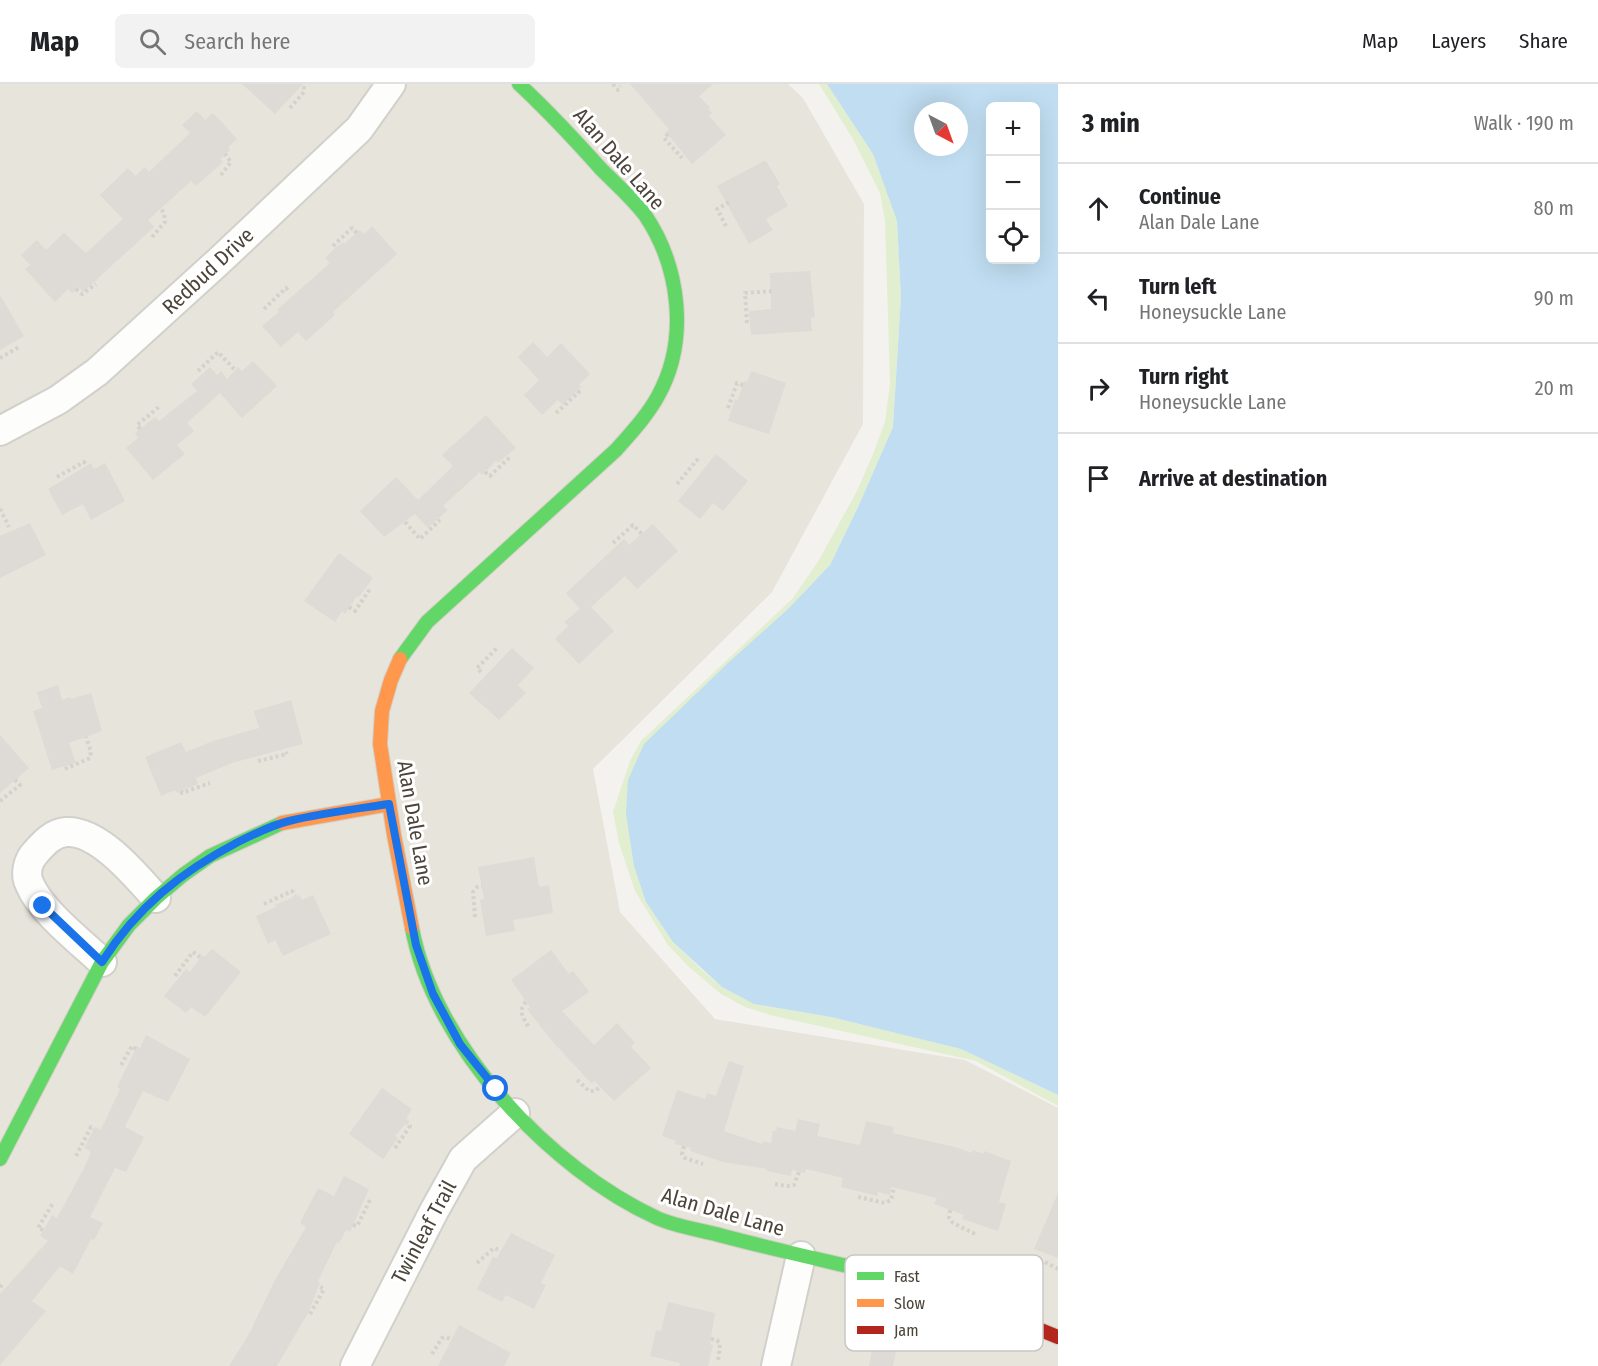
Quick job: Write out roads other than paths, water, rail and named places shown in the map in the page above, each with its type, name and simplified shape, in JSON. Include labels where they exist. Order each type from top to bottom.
[{"type":"street","name":"Redbud Drive","points":[[0,431],[58,400],[97,372],[126,347],[359,129],[391,84]]},
{"type":"street","name":"Alan Dale Lane","points":[[519,84],[555,118],[644,215],[668,258],[677,296],[678,340],[663,388],[636,428],[609,456],[449,601],[413,639],[400,659],[382,711],[380,744],[416,945],[433,994],[460,1044],[515,1113],[566,1161],[608,1192],[659,1219],[845,1266]]},
{"type":"street","points":[[0,1159],[102,962],[129,925],[156,898],[183,874],[210,856],[278,824],[389,804]]},
{"type":"street","points":[[102,962],[43,906],[29,885],[27,871],[31,857],[49,838],[64,832],[80,834],[117,857],[156,898]]},
{"type":"street","name":"Twinleaf Trail","points":[[355,1366],[463,1159],[515,1113]]},
{"type":"street","points":[[776,1366],[801,1256]]},
{"type":"street","name":"Alan Dale Lane","points":[[1043,1331],[1058,1337]]},
{"type":"water","points":[[827,84],[1058,84],[1058,1095],[961,1049],[831,1017],[754,1004],[722,987],[673,942],[646,902],[634,866],[626,814],[628,780],[644,744],[788,609],[830,565],[893,427],[901,297],[897,221],[873,154]]}]
